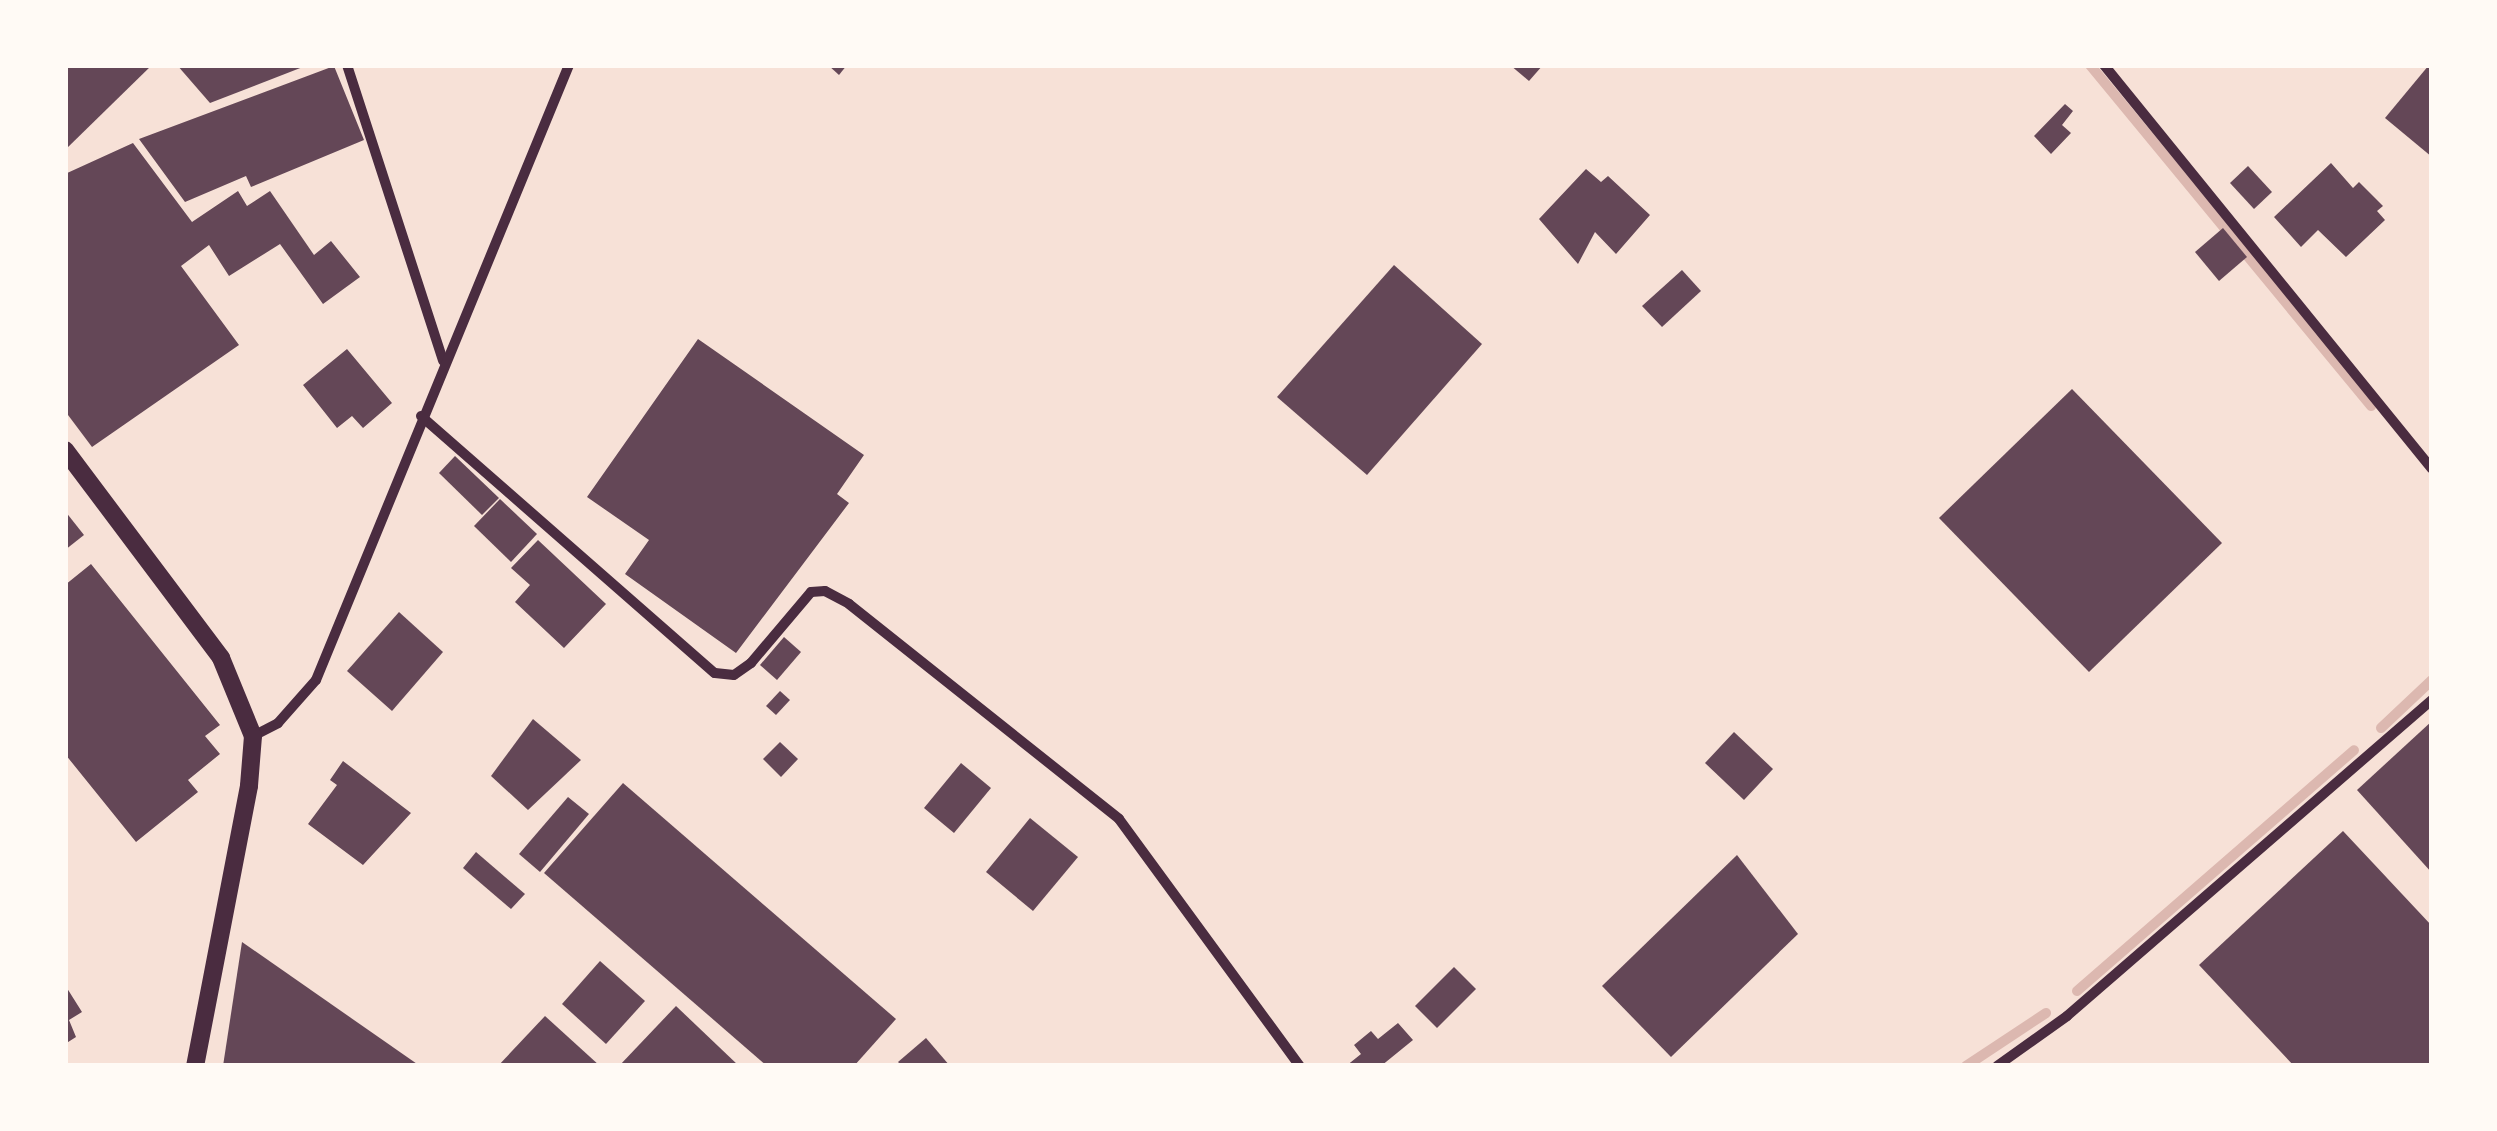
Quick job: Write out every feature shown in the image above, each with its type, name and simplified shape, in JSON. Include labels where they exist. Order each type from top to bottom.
[{"type":"street","points":[[347,65],[443,361]]},
{"type":"street","points":[[253,736],[278,724],[316,680],[443,361],[569,65]]},
{"type":"street","points":[[2104,65],[2432,469]]},
{"type":"street","points":[[421,416],[715,673],[734,675],[751,663],[811,592],[825,590],[849,604],[1119,819],[1300,1066]]},
{"type":"street","points":[[65,450],[221,658],[253,736],[250,786],[195,1066]]},
{"type":"street","points":[[1997,1066],[2080,1005],[2432,700]]},
{"type":"building","points":[[65,65],[152,65],[65,150]]},
{"type":"building","points":[[177,65],[308,65],[210,103]]},
{"type":"building","points":[[828,65],[847,65],[839,75]]},
{"type":"building","points":[[1510,65],[1543,65],[1529,81]]},
{"type":"building","points":[[2432,65],[2432,157],[2385,118]]},
{"type":"building","points":[[334,66],[364,140],[251,187],[246,176],[185,202],[139,139]]},
{"type":"building","points":[[2065,104],[2073,111],[2062,125],[2071,133],[2051,154],[2034,136]]},
{"type":"building","points":[[133,143],[192,222],[238,191],[247,206],[270,191],[314,255],[331,241],[360,277],[323,304],[280,244],[229,276],[209,245],[181,266],[239,345],[92,447],[65,411],[65,174]]},
{"type":"building","points":[[2331,163],[2353,188],[2359,182],[2383,206],[2377,211],[2385,220],[2346,257],[2318,230],[2301,247],[2274,217]]},
{"type":"building","points":[[2248,166],[2272,192],[2254,209],[2230,183]]},
{"type":"building","points":[[1586,169],[1601,182],[1608,176],[1650,215],[1616,254],[1595,232],[1578,264],[1539,219]]},
{"type":"building","points":[[2223,228],[2247,257],[2219,281],[2195,252]]},
{"type":"building","points":[[1394,265],[1482,344],[1367,475],[1277,397]]},
{"type":"building","points":[[1682,270],[1701,291],[1662,327],[1642,306]]},
{"type":"building","points":[[698,339],[864,455],[837,494],[849,503],[736,653],[625,574],[649,540],[587,497]]},
{"type":"building","points":[[347,349],[392,403],[363,428],[352,416],[337,428],[303,385]]},
{"type":"building","points":[[2072,389],[2222,543],[2089,672],[1939,518]]},
{"type":"building","points":[[455,456],[499,498],[482,515],[439,473]]},
{"type":"building","points":[[500,499],[537,534],[511,562],[474,526]]},
{"type":"building","points":[[65,511],[84,535],[65,550]]},
{"type":"building","points":[[538,540],[606,604],[564,648],[515,602],[530,585],[511,568]]},
{"type":"building","points":[[91,564],[220,725],[205,736],[220,754],[188,780],[198,792],[136,842],[65,754],[65,585]]},
{"type":"building","points":[[399,612],[443,652],[392,711],[347,671]]},
{"type":"building","points":[[784,637],[801,652],[777,680],[760,665]]},
{"type":"building","points":[[780,691],[790,700],[776,715],[766,706]]},
{"type":"building","points":[[533,719],[581,760],[528,810],[491,776]]},
{"type":"building","points":[[2432,721],[2432,873],[2357,790]]},
{"type":"building","points":[[1734,732],[1773,769],[1744,800],[1705,763]]},
{"type":"building","points":[[780,742],[798,759],[781,777],[763,759]]},
{"type":"building","points":[[343,761],[411,813],[363,865],[308,824],[337,785],[330,780]]},
{"type":"building","points":[[961,763],[991,788],[954,833],[924,808]]},
{"type":"building","points":[[623,783],[896,1019],[854,1066],[767,1066],[544,873]]},
{"type":"building","points":[[568,797],[589,814],[540,872],[519,854]]},
{"type":"building","points":[[1030,818],[1078,857],[1033,911],[986,872]]},
{"type":"building","points":[[2343,831],[2432,926],[2432,1066],[2294,1066],[2199,965]]},
{"type":"building","points":[[476,852],[525,894],[511,909],[463,868]]},
{"type":"building","points":[[1737,855],[1798,934],[1671,1057],[1602,986]]},
{"type":"building","points":[[242,942],[420,1066],[223,1066]]},
{"type":"building","points":[[600,961],[645,1001],[606,1044],[562,1004]]},
{"type":"building","points":[[1454,967],[1476,989],[1437,1028],[1415,1006]]},
{"type":"building","points":[[65,985],[82,1012],[69,1020],[76,1037],[65,1044]]},
{"type":"building","points":[[676,1006],[739,1066],[619,1066]]},
{"type":"building","points":[[545,1016],[600,1066],[498,1066]]},
{"type":"building","points":[[1398,1023],[1413,1040],[1381,1066],[1346,1066],[1361,1054],[1354,1045],[1371,1031],[1378,1039]]},
{"type":"building","points":[[926,1038],[950,1066],[902,1066],[898,1062]]},
{"type":"waterway","points":[[2090,65],[2371,406]]},
{"type":"waterway","points":[[2381,728],[2432,680]]},
{"type":"waterway","points":[[2077,991],[2354,750]]},
{"type":"waterway","points":[[1966,1066],[2046,1013]]}]
